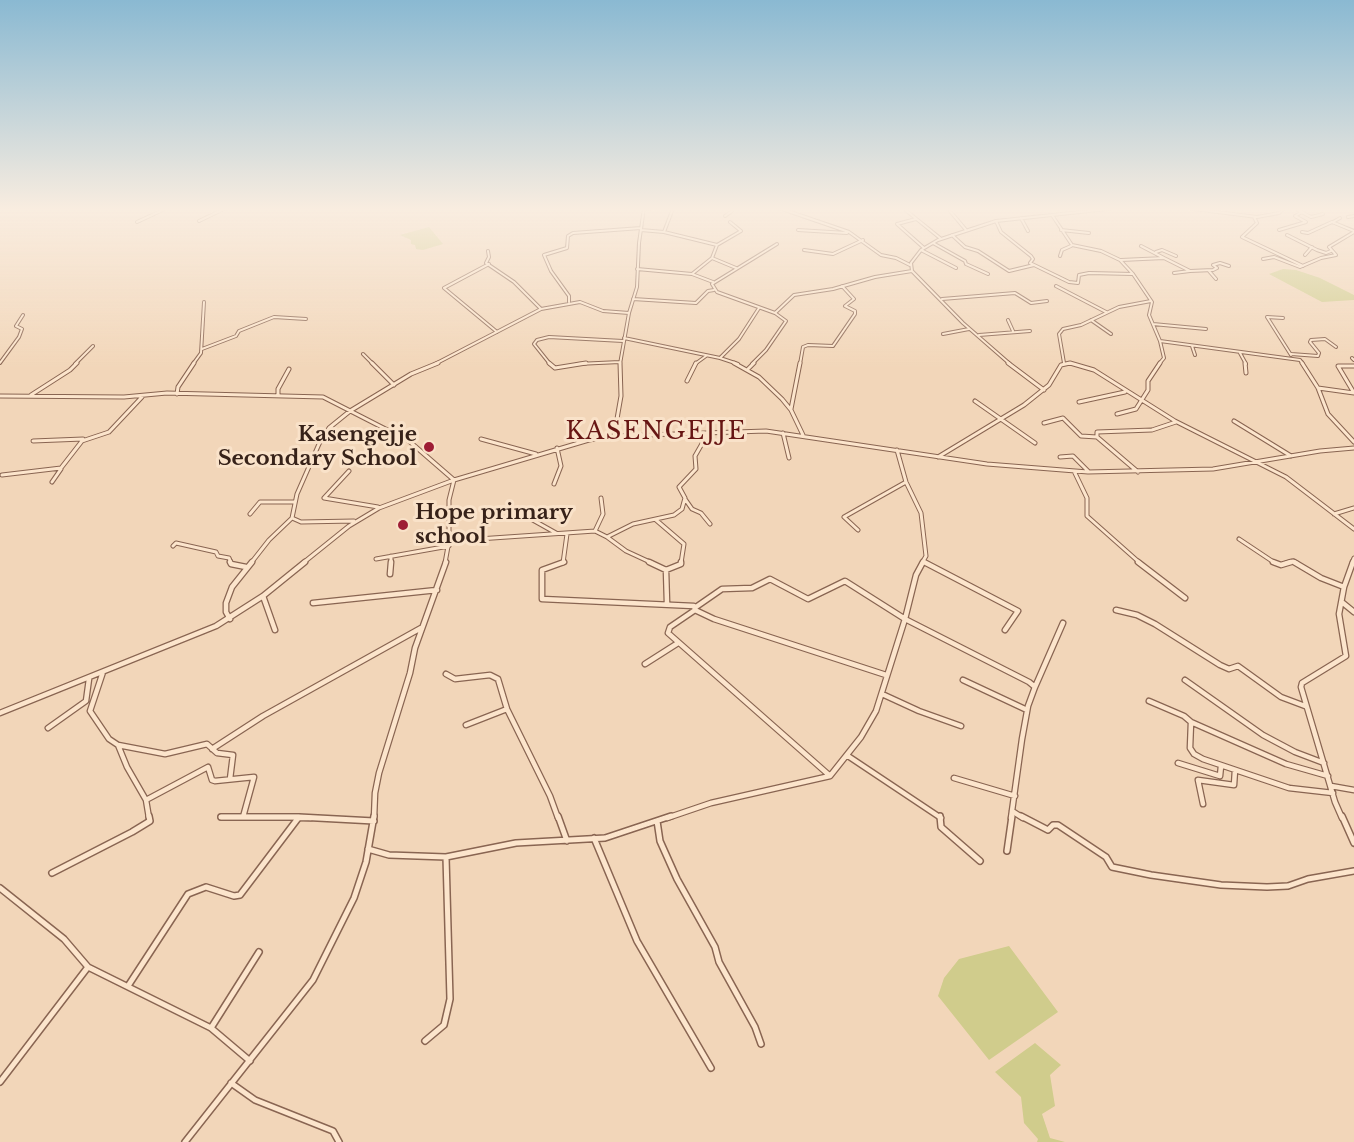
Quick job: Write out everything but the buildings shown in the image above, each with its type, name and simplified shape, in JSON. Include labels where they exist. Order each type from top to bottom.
[{"type":"street","points":[[487,261],[486,263],[514,282],[541,309]]},
{"type":"street","points":[[546,261],[550,271],[569,296],[569,302]]},
{"type":"street","points":[[614,436],[621,396],[620,362],[628,313],[637,287],[639,261]]},
{"type":"street","points":[[692,274],[708,261]]},
{"type":"street","points":[[720,261],[737,268]]},
{"type":"street","points":[[713,282],[748,261]]},
{"type":"street","points":[[903,261],[910,265],[912,271],[1007,363],[1044,390]]},
{"type":"street","points":[[910,265],[913,261]]},
{"type":"street","points":[[944,261],[956,268]]},
{"type":"street","points":[[965,261],[966,264],[988,274]]},
{"type":"street","points":[[994,261],[1009,271],[1034,265]]},
{"type":"street","points":[[1030,261],[1075,284],[1078,283],[1079,276],[1086,273],[1133,274]]},
{"type":"street","points":[[1117,414],[1136,409],[1149,390],[1148,381],[1164,358],[1160,341],[1149,315],[1152,301],[1121,261]]},
{"type":"street","points":[[1171,261],[1190,271]]},
{"type":"street","points":[[1283,261],[1296,267],[1318,261]]},
{"type":"street","points":[[1293,261],[1303,266]]},
{"type":"street","points":[[1174,273],[1208,271],[1217,269],[1213,265],[1216,264],[1224,263],[1229,266]]},
{"type":"street","points":[[489,264],[444,288],[497,332]]},
{"type":"street","points":[[638,269],[692,274],[713,282]]},
{"type":"street","points":[[775,313],[797,294],[912,271]]},
{"type":"street","points":[[1208,271],[1216,279]]},
{"type":"street","points":[[713,282],[715,290]]},
{"type":"street","points":[[791,410],[803,347],[808,345],[833,346],[855,314],[855,311],[845,306],[854,300],[842,286]]},
{"type":"street","points":[[1056,286],[1106,312]]},
{"type":"street","points":[[633,299],[696,303],[708,291],[715,290],[775,313],[786,321],[766,350],[748,369]]},
{"type":"street","points":[[941,300],[1015,293],[1031,303],[1047,301]]},
{"type":"street","points":[[938,457],[1002,419],[1044,390],[1064,363],[1059,341],[1060,332],[1127,304],[1152,301]]},
{"type":"street","points":[[177,394],[178,387],[202,349],[204,302]]},
{"type":"street","points":[[230,619],[226,612],[227,599],[246,567],[292,518],[294,502],[319,444],[329,428],[350,411],[394,385],[541,309],[569,302],[588,303],[603,312],[628,313]]},
{"type":"street","points":[[720,358],[739,339],[759,308]]},
{"type":"street","points":[[0,363],[19,337],[22,329],[16,326],[23,315]]},
{"type":"street","points":[[202,349],[236,336],[239,331],[274,317],[306,320]]},
{"type":"street","points":[[1283,318],[1267,317],[1296,359]]},
{"type":"street","points":[[1008,320],[1013,331]]},
{"type":"street","points":[[1091,320],[1111,334]]},
{"type":"street","points":[[1153,324],[1206,328]]},
{"type":"street","points":[[943,334],[970,329]]},
{"type":"street","points":[[978,335],[1030,331]]},
{"type":"street","points":[[620,362],[591,362],[555,368],[544,359],[534,344],[537,340],[549,337],[624,340],[720,358],[748,369],[770,387],[791,410],[803,435]]},
{"type":"street","points":[[1291,354],[1318,356],[1319,353],[1310,342],[1311,340],[1325,339],[1336,347]]},
{"type":"street","points":[[1160,341],[1302,361],[1318,388],[1328,414],[1354,442]]},
{"type":"street","points":[[31,396],[70,370],[93,346]]},
{"type":"street","points":[[1192,346],[1195,355]]},
{"type":"street","points":[[1240,352],[1247,367],[1246,374]]},
{"type":"street","points":[[363,354],[394,385]]},
{"type":"street","points":[[687,381],[696,362],[707,355]]},
{"type":"street","points":[[1064,363],[1094,370],[1177,422],[1260,462],[1298,484],[1354,529]]},
{"type":"street","points":[[1354,366],[1338,366],[1354,393]]},
{"type":"street","points":[[279,396],[278,389],[289,369]]},
{"type":"street","points":[[1318,388],[1354,393]]},
{"type":"street","points":[[1079,402],[1126,392]]},
{"type":"street","points":[[33,441],[84,439],[109,432],[139,399],[148,394]]},
{"type":"street","points":[[0,396],[124,397],[177,394],[323,397],[410,441],[454,480]]},
{"type":"street","points":[[975,401],[1035,443]]},
{"type":"street","points":[[1044,423],[1062,418],[1081,436],[1097,436],[1138,472]]},
{"type":"street","points":[[1097,436],[1097,432],[1101,431],[1152,430],[1177,422]]},
{"type":"street","points":[[1234,422],[1292,456]]},
{"type":"street","points":[[783,433],[789,458]]},
{"type":"street","points":[[0,713],[195,636],[230,619],[263,596],[358,520],[379,507],[537,454],[614,436],[783,433],[1029,469],[1088,472],[1195,470],[1354,448]]},
{"type":"street","points":[[707,434],[695,454],[696,469],[679,487],[692,509],[701,513],[710,524]]},
{"type":"street","points":[[52,482],[84,439]]},
{"type":"street","points":[[481,439],[537,454]]},
{"type":"street","points":[[554,484],[561,466],[557,448]]},
{"type":"street","points":[[368,849],[389,855],[446,857],[500,846],[605,838],[711,803],[830,776],[867,729],[882,694],[916,575],[924,562],[926,548],[924,522],[906,482],[897,450]]},
{"type":"street","points":[[1060,457],[1073,456],[1088,472]]},
{"type":"street","points":[[2,475],[61,468]]},
{"type":"street","points":[[349,471],[324,498],[379,507]]},
{"type":"street","points":[[1074,471],[1087,498],[1087,516],[1129,555],[1185,598]]},
{"type":"street","points":[[185,1142],[313,980],[354,898],[374,821],[375,793],[379,773],[422,627],[437,590],[449,543],[449,500],[454,480]]},
{"type":"street","points":[[858,530],[843,517],[906,482]]},
{"type":"street","points":[[595,531],[603,514],[601,498]]},
{"type":"street","points":[[607,537],[633,524],[656,520],[678,512],[684,505],[685,498]]},
{"type":"street","points":[[250,514],[256,503],[262,501],[294,502]]},
{"type":"street","points":[[1333,514],[1354,507]]},
{"type":"street","points":[[292,518],[302,522],[345,523],[358,520]]},
{"type":"street","points":[[531,519],[556,533]]},
{"type":"street","points":[[376,559],[449,543],[595,531],[626,551],[666,570],[681,564],[684,544],[656,520]]},
{"type":"street","points":[[567,534],[564,563],[542,570],[542,599],[667,603],[696,609],[723,623],[886,675]]},
{"type":"street","points":[[1239,539],[1276,564],[1281,565],[1293,561],[1321,578],[1344,587]]},
{"type":"street","points":[[173,546],[176,543],[216,552],[218,556],[229,558],[231,564],[246,567]]},
{"type":"street","points":[[390,574],[391,556]]},
{"type":"street","points":[[1354,558],[1344,587],[1339,618],[1346,656],[1302,683],[1301,687],[1343,824],[1354,843]]},
{"type":"street","points":[[924,562],[1018,611],[1005,630]]},
{"type":"street","points":[[666,570],[667,603]]},
{"type":"street","points":[[830,776],[678,643],[668,630],[722,589],[752,588],[770,579],[808,599],[845,580],[905,619],[1035,687]]},
{"type":"street","points":[[313,603],[437,590]]},
{"type":"street","points":[[263,596],[275,630]]},
{"type":"street","points":[[1343,603],[1354,612]]},
{"type":"street","points":[[1116,610],[1137,615],[1220,665],[1229,669],[1238,666],[1281,697],[1306,706]]},
{"type":"street","points":[[1007,851],[1027,710],[1063,623]]},
{"type":"street","points":[[212,749],[263,716],[422,627]]},
{"type":"street","points":[[645,664],[678,643]]},
{"type":"street","points":[[90,711],[103,672]]},
{"type":"street","points":[[446,674],[455,679],[490,675],[495,677],[507,709],[550,796],[567,841]]},
{"type":"street","points":[[48,728],[77,709],[88,697],[89,679]]},
{"type":"street","points":[[963,680],[1027,710]]},
{"type":"street","points":[[1185,680],[1263,735],[1295,752],[1324,763]]},
{"type":"street","points":[[882,694],[919,711],[962,726]]},
{"type":"street","points":[[1149,701],[1286,764],[1329,776]]},
{"type":"street","points":[[77,709],[90,711],[109,739],[118,745],[165,754],[204,744],[209,745],[217,753],[233,754],[230,779]]},
{"type":"street","points":[[466,725],[507,709]]},
{"type":"street","points":[[1191,722],[1190,741],[1193,752],[1203,759],[1289,788],[1333,793]]},
{"type":"street","points":[[52,873],[147,824],[150,817],[146,800],[118,745]]},
{"type":"street","points":[[848,756],[941,818],[941,827],[980,861]]},
{"type":"street","points":[[1178,764],[1220,776],[1221,766]]},
{"type":"street","points":[[146,800],[205,767],[210,769],[212,780],[251,776],[255,779],[243,817]]},
{"type":"street","points":[[1203,804],[1198,780],[1234,785],[1235,770]]},
{"type":"street","points":[[954,778],[1015,796]]},
{"type":"street","points":[[1331,786],[1354,790]]},
{"type":"street","points":[[1012,811],[1041,828],[1048,830],[1053,825],[1058,825],[1106,857],[1113,867],[1151,875],[1221,885],[1267,887],[1288,886],[1308,879],[1354,872]]},
{"type":"street","points":[[221,817],[299,817],[374,821]]},
{"type":"street","points":[[128,986],[188,894],[199,888],[206,888],[234,896],[240,895],[299,817]]},
{"type":"street","points":[[657,821],[660,841],[677,879],[715,947],[719,962],[761,1044]]},
{"type":"street","points":[[594,838],[637,941],[711,1068]]},
{"type":"street","points":[[425,1041],[444,1025],[450,999],[446,857]]},
{"type":"street","points":[[0,888],[64,939],[88,967],[211,1028],[250,1061]]},
{"type":"street","points":[[211,1028],[259,952]]},
{"type":"street","points":[[0,1082],[88,967]]},
{"type":"street","points":[[231,1083],[255,1100],[333,1131],[339,1142]]},
{"type":"shaded area","points":[[1283,269],[1296,270],[1320,278],[1354,295],[1354,300],[1322,302],[1269,274]]},
{"type":"shaded area","points":[[1009,946],[1058,1012],[989,1060],[938,996],[944,978],[959,959]]},
{"type":"shaded area","points":[[1035,1043],[1061,1065],[1050,1075],[1055,1106],[1042,1114],[1050,1138],[1065,1142],[1037,1142],[1038,1139],[1024,1123],[1021,1097],[995,1072]]},
{"type":"place","name":"Kasengejje Secondary School","points":[[429,447]]},
{"type":"place","name":"Hope primary school","points":[[403,525]]},
{"type":"district","name":"KASENGEJJE","points":[[656,432]]}]
